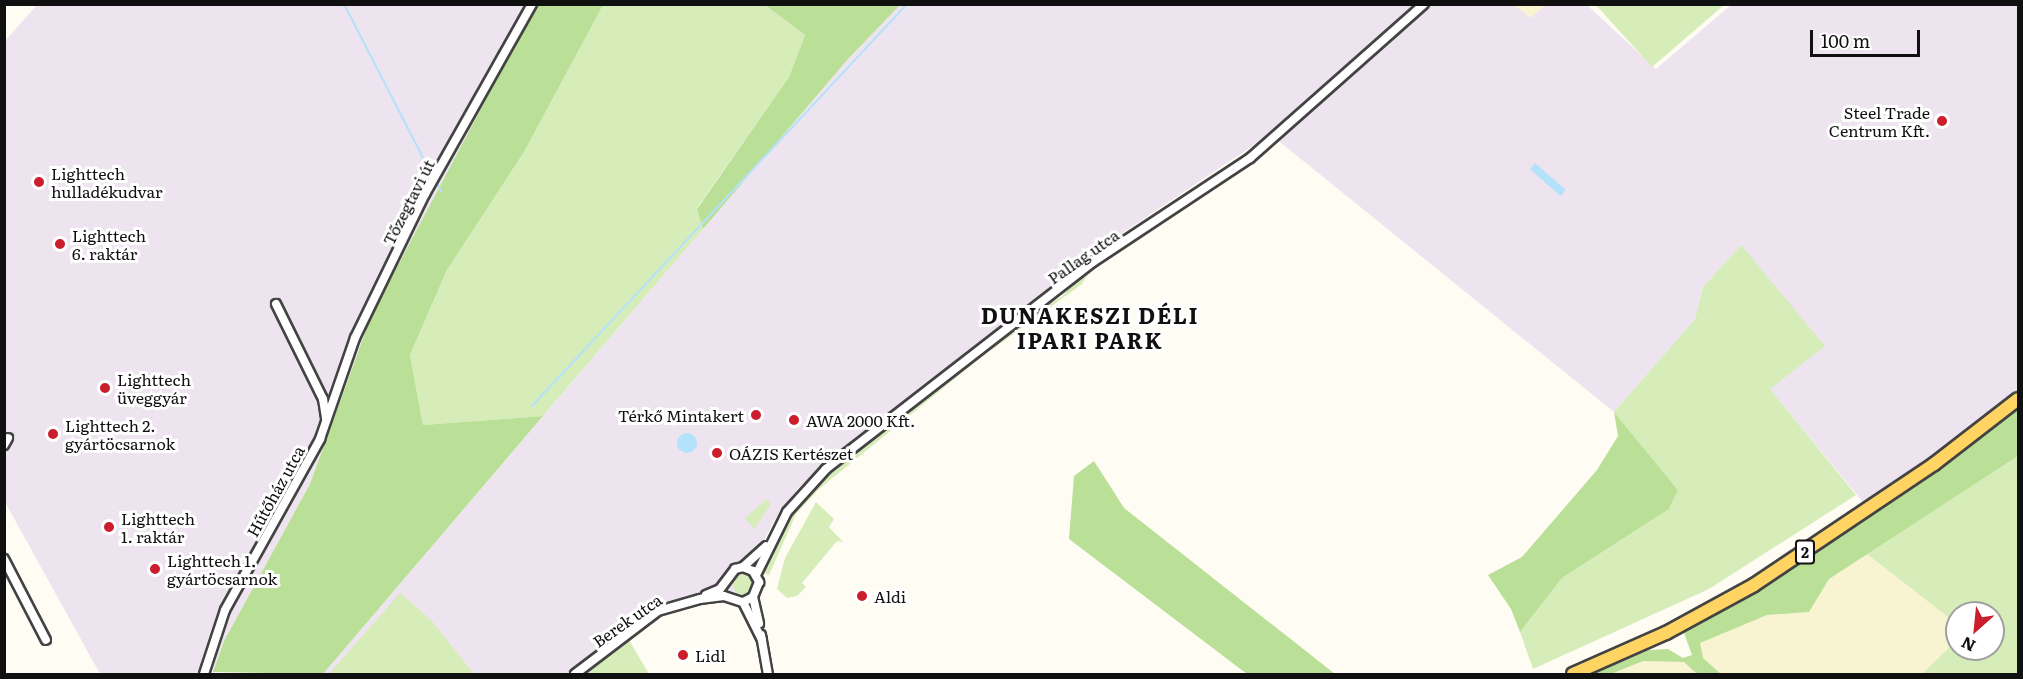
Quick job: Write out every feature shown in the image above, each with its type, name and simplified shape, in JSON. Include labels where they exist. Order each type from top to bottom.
[{"type":"main road","name":"2","points":[[1573,675],[1666,633],[1754,585],[1915,477],[2019,399]]},
{"type":"street","name":"Tőzegtavi út","points":[[327,420],[355,338],[425,194],[532,4]]},
{"type":"street","name":"Pallag utca","points":[[756,575],[770,542],[787,512],[826,470],[1093,262],[1250,158],[1424,4]]},
{"type":"street","points":[[276,304],[323,399],[327,420]]},
{"type":"street","name":"Hűtőház utca","points":[[204,675],[225,610],[327,420]]},
{"type":"street","name":"Pallag utca","points":[[743,567],[770,542]]},
{"type":"street","points":[[4,559],[46,640]]},
{"type":"street","points":[[739,600],[753,597],[759,588],[756,575],[743,567],[735,569],[728,579],[739,600],[762,640]]},
{"type":"street","name":"Berek utca","points":[[575,675],[658,611],[720,589],[728,579]]},
{"type":"street","points":[[753,597],[768,675]]},
{"type":"street","name":"Berek utca","points":[[700,598],[739,600]]},
{"type":"shaded area","points":[[1545,4],[1531,18],[1514,5]]},
{"type":"shaded area","points":[[37,5],[536,5],[372,314],[310,484],[224,641],[213,672],[218,674],[100,674],[5,502],[5,455],[11,444],[5,431],[5,41]]},
{"type":"shaded area","points":[[900,5],[1587,5],[1656,69],[1731,5],[2018,5],[2018,398],[1871,512],[1770,389],[1741,245],[1703,287],[1695,319],[1614,412],[1270,134],[1084,259],[798,488],[773,522],[735,603],[713,601],[657,616],[581,674],[323,674],[848,59]]},
{"type":"shaded area","points":[[1867,554],[1945,615],[1945,652],[1922,674],[1721,674],[1702,658],[1700,643],[1767,615],[1809,612],[1829,579]]},
{"type":"shaded area","points":[[1643,661],[1684,662],[1697,674],[1611,674]]},
{"type":"green space","points":[[536,5],[603,5],[524,152],[447,270],[410,355],[423,425],[543,416],[323,674],[213,672],[224,641],[310,484],[372,314]]},
{"type":"green space","points":[[603,5],[765,5],[805,35],[789,77],[697,208],[703,229],[543,416],[423,425],[410,355],[447,270],[524,152]]},
{"type":"green space","points":[[765,5],[900,5],[848,59],[703,229],[697,209],[789,77],[805,35]]},
{"type":"green space","points":[[1596,5],[1724,5],[1652,67]]},
{"type":"green space","points":[[1741,245],[1825,346],[1770,389],[1856,495],[1709,589],[1533,669],[1520,632],[1562,578],[1669,509],[1678,490],[1614,412],[1695,319],[1703,287]]},
{"type":"green space","points":[[1088,273],[1082,284],[979,359],[819,489],[796,514],[769,575],[763,573],[787,520],[813,488],[1029,315],[1063,296],[1075,281]]},
{"type":"green space","points":[[2018,398],[2018,456],[1829,579],[1809,612],[1767,615],[1700,643],[1703,658],[1721,674],[1697,674],[1684,662],[1643,661],[1611,674],[1585,674],[1649,650],[1668,649],[1683,658],[1692,655],[1684,633],[1804,558]]},
{"type":"green space","points":[[1614,412],[1678,490],[1669,509],[1562,578],[1520,632],[1511,609],[1488,575],[1522,557],[1597,470],[1618,436]]},
{"type":"green space","points":[[2018,456],[2018,674],[1922,674],[1945,652],[1945,661],[2005,661],[2005,601],[1945,601],[1945,615],[1867,554]]},
{"type":"green space","points":[[1094,461],[1124,508],[1335,674],[1247,674],[1069,539],[1074,476]]},
{"type":"green space","points":[[767,499],[771,504],[754,529],[745,518]]},
{"type":"green space","points":[[816,502],[834,519],[829,527],[843,542],[837,541],[802,583],[806,587],[797,596],[787,598],[777,589],[785,558]]},
{"type":"green space","points":[[744,573],[752,576],[755,584],[752,592],[744,595],[736,592],[733,584],[736,576]]},
{"type":"green space","points":[[400,593],[431,620],[474,674],[329,674]]},
{"type":"green space","points":[[629,640],[649,674],[581,674]]},
{"type":"water","points":[[1535,163],[1566,190],[1561,196],[1530,169]]},
{"type":"water","points":[[683,433],[691,433],[697,439],[697,447],[691,453],[683,453],[677,447],[677,439]]},
{"type":"waterway","points":[[344,4],[432,175]]},
{"type":"waterway","points":[[532,406],[907,4]]},
{"type":"waterway","points":[[435,180],[441,191]]},
{"type":"place","name":"Steel Trade Centrum Kft.","points":[[1942,121]]},
{"type":"place","name":"Lighttech hulladékudvar","points":[[39,182]]},
{"type":"place","name":"Lighttech 6. raktár","points":[[60,244]]},
{"type":"place","name":"Lighttech üveggyár","points":[[105,388]]},
{"type":"place","name":"Térkő Mintakert","points":[[756,415]]},
{"type":"place","name":"AWA 2000 Kft.","points":[[794,420]]},
{"type":"place","name":"Lighttech 2. gyártöcsarnok","points":[[53,434]]},
{"type":"place","name":"OÁZIS Kertészet","points":[[717,453]]},
{"type":"place","name":"Lighttech 1. raktár","points":[[109,527]]},
{"type":"place","name":"Lighttech 1. gyártöcsarnok","points":[[155,569]]},
{"type":"place","name":"Aldi","points":[[862,596]]},
{"type":"place","name":"Lidl","points":[[683,655]]},
{"type":"district","name":"DUNAKESZI DÉLI IPARI PARK","points":[[1090,326]]}]
